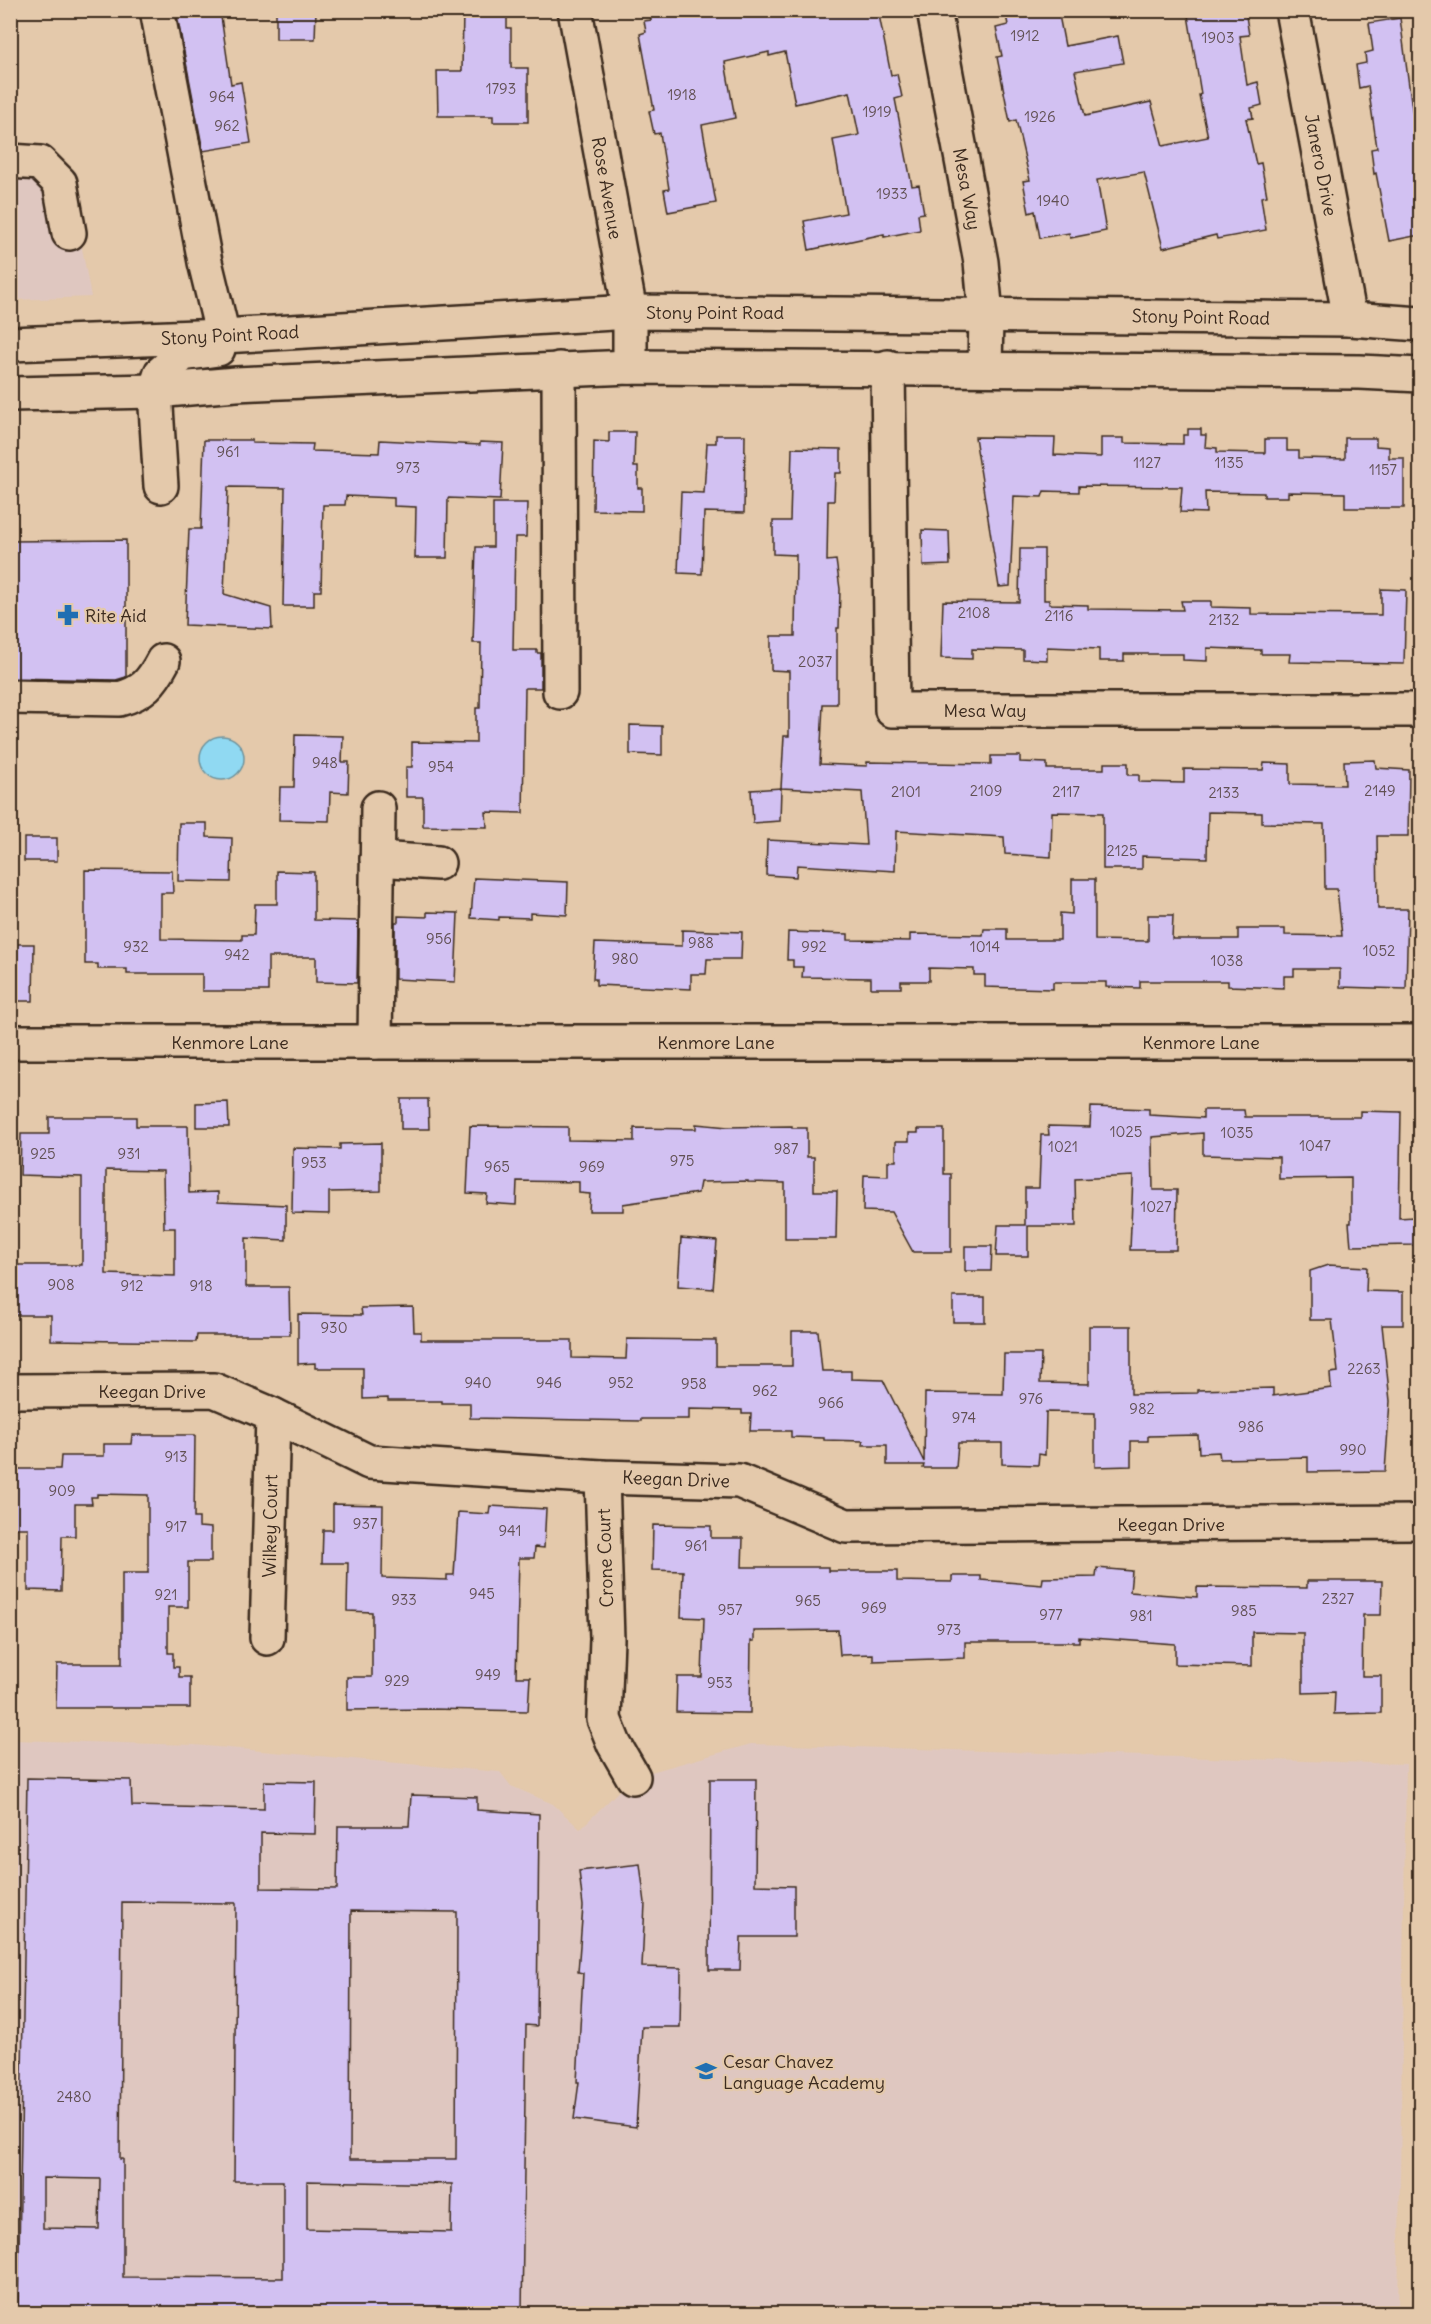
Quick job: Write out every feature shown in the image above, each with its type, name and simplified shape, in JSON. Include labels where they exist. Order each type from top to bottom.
[{"type":"street","points":[[157,10],[205,261],[223,336]]},
{"type":"street","name":"Rose Avenue","points":[[575,10],[630,312],[630,367]]},
{"type":"street","name":"Mesa Way","points":[[934,10],[981,262],[986,315],[985,369]]},
{"type":"street","name":"Janero Drive","points":[[1292,10],[1350,319]]},
{"type":"street","points":[[10,161],[40,163],[60,183],[69,233]]},
{"type":"street","name":"Stony Point Road","points":[[10,344],[223,336],[630,312],[1350,319],[1420,324]]},
{"type":"street","points":[[161,486],[155,391],[161,373],[183,354],[280,342],[293,332]]},
{"type":"street","points":[[10,394],[155,391],[236,384],[630,367],[1360,372],[1420,375]]},
{"type":"street","name":"Mesa Way","points":[[888,368],[892,710],[1420,710]]},
{"type":"street","points":[[559,369],[560,692]]},
{"type":"street","points":[[10,697],[119,699],[132,696],[152,681],[163,661]]},
{"type":"street","points":[[375,1042],[378,808]]},
{"type":"street","points":[[377,859],[438,863]]},
{"type":"street","name":"Kenmore Lane","points":[[10,1042],[1420,1042]]},
{"type":"street","name":"Keegan Drive","points":[[10,1391],[214,1390],[273,1415],[369,1462],[602,1477],[739,1481],[846,1526],[1420,1522]]},
{"type":"street","name":"Wilkey Court","points":[[267,1638],[273,1415]]},
{"type":"street","name":"Crone Court","points":[[602,1477],[607,1639],[604,1719],[614,1744],[633,1777]]},
{"type":"shaded area","points":[[10,151],[45,152],[67,166],[91,297],[11,300]]},
{"type":"shaded area","name":"Cesar Chavez Language Academy","points":[[11,1740],[194,1745],[500,1772],[511,1786],[553,1804],[580,1829],[633,1777],[751,1744],[1406,1764],[1398,2313],[11,2314]]},
{"type":"water","points":[[222,736],[231,737],[238,742],[243,749],[243,767],[238,774],[231,779],[222,780],[213,779],[206,774],[201,767],[200,758],[201,749],[206,742],[213,737]]},
{"type":"building","points":[[176,10],[220,10],[231,84],[241,82],[251,143],[203,151]]},
{"type":"building","points":[[276,10],[316,10],[315,39],[276,39]]},
{"type":"building","points":[[463,10],[507,10],[507,28],[511,28],[511,68],[528,68],[528,122],[493,122],[493,116],[438,116],[437,71],[462,71]]},
{"type":"building","points":[[649,10],[783,10],[783,16],[809,10],[878,10],[891,75],[897,74],[902,97],[895,99],[912,186],[919,185],[924,213],[918,214],[920,230],[884,237],[884,234],[809,250],[804,221],[846,213],[833,140],[859,135],[850,92],[795,104],[785,52],[769,56],[769,52],[725,62],[735,118],[702,125],[716,203],[668,212],[664,190],[669,189],[660,133],[654,134],[649,111],[654,110],[640,34],[646,32],[644,21],[651,20]]},
{"type":"building","points":[[1005,10],[1058,10],[1065,46],[1118,36],[1123,63],[1075,71],[1085,116],[1151,102],[1163,146],[1208,137],[1199,95],[1201,94],[1188,15],[1215,10],[1245,10],[1249,35],[1240,36],[1247,85],[1258,82],[1262,105],[1251,108],[1253,118],[1246,119],[1256,164],[1261,163],[1267,196],[1261,197],[1266,230],[1217,239],[1216,235],[1163,248],[1144,172],[1097,180],[1106,231],[1070,238],[1069,233],[1040,238],[1035,211],[1029,213],[1023,181],[1030,180],[1016,120],[1010,122],[997,57],[1002,56],[996,28],[1008,25]]},
{"type":"building","points":[[1400,18],[1415,131],[1420,130],[1420,235],[1389,241],[1376,173],[1374,174],[1371,149],[1377,148],[1368,86],[1359,88],[1356,65],[1366,63],[1365,53],[1373,51],[1369,23]]},
{"type":"building","points":[[1188,429],[1201,429],[1201,435],[1206,435],[1205,447],[1217,448],[1217,452],[1265,453],[1265,439],[1287,439],[1287,451],[1299,451],[1299,458],[1345,459],[1345,438],[1376,438],[1376,446],[1389,447],[1389,458],[1404,458],[1404,508],[1345,508],[1345,493],[1288,492],[1288,497],[1264,497],[1264,493],[1205,492],[1206,513],[1180,512],[1182,487],[1079,486],[1079,492],[1044,491],[1042,497],[1014,496],[1010,586],[999,587],[975,437],[1055,438],[1054,455],[1101,457],[1101,438],[1124,438],[1124,443],[1183,444],[1183,435],[1188,435]]},
{"type":"building","points":[[609,432],[635,432],[634,467],[638,467],[638,488],[642,488],[642,511],[593,510],[594,441],[609,442]]},
{"type":"building","points":[[716,435],[745,435],[744,513],[704,512],[702,574],[678,573],[681,492],[704,493],[707,443],[716,443]]},
{"type":"building","points":[[204,440],[313,444],[312,451],[379,453],[380,440],[480,445],[480,442],[503,443],[500,500],[448,498],[447,558],[415,558],[416,507],[394,506],[394,498],[346,496],[345,505],[323,505],[321,591],[314,591],[314,606],[283,606],[285,488],[228,487],[224,594],[271,608],[272,629],[185,625],[189,529],[201,529]]},
{"type":"building","points":[[792,448],[841,449],[841,473],[835,473],[834,501],[828,501],[827,561],[836,560],[840,589],[839,628],[837,628],[837,704],[823,704],[820,764],[867,766],[867,762],[991,764],[991,756],[1020,756],[1020,762],[1047,763],[1047,769],[1104,769],[1104,763],[1128,763],[1128,775],[1139,775],[1139,782],[1184,783],[1184,769],[1263,770],[1264,763],[1290,764],[1290,784],[1345,785],[1344,761],[1375,760],[1376,768],[1409,770],[1408,836],[1377,836],[1378,909],[1408,909],[1406,989],[1340,987],[1340,969],[1294,969],[1294,976],[1284,976],[1284,988],[1228,986],[1228,981],[1140,981],[1140,988],[1106,987],[1106,982],[1053,982],[1053,989],[985,987],[985,975],[974,975],[974,969],[929,968],[929,981],[901,981],[901,988],[871,988],[871,978],[802,977],[803,967],[793,967],[793,960],[787,960],[788,932],[848,934],[848,940],[910,941],[910,934],[983,935],[984,929],[1007,929],[1007,940],[1060,940],[1060,913],[1072,914],[1072,879],[1095,879],[1095,940],[1148,941],[1148,915],[1173,915],[1172,939],[1238,939],[1238,929],[1285,929],[1285,935],[1342,936],[1337,889],[1325,889],[1324,824],[1262,823],[1262,813],[1208,812],[1207,858],[1142,856],[1142,869],[1103,869],[1103,813],[1052,812],[1051,857],[1005,854],[1004,837],[896,831],[895,871],[797,865],[796,877],[766,875],[767,840],[866,845],[862,792],[781,788],[784,736],[789,736],[789,671],[771,670],[771,636],[795,636],[796,555],[773,554],[773,521],[790,521]]},
{"type":"building","points":[[493,503],[527,503],[526,537],[515,537],[513,650],[537,650],[537,653],[541,653],[541,688],[525,688],[523,813],[486,812],[487,827],[423,826],[423,797],[406,797],[406,767],[412,767],[412,742],[476,743],[476,708],[480,708],[481,643],[473,643],[476,547],[493,547]]},
{"type":"building","points":[[922,530],[949,531],[950,565],[923,566]]},
{"type":"building","name":"Rite Aid","points":[[126,540],[126,677],[116,680],[10,678],[10,541]]},
{"type":"building","points":[[1020,549],[1044,549],[1044,600],[1049,600],[1049,604],[1088,605],[1088,609],[1183,610],[1181,601],[1211,601],[1211,607],[1251,608],[1251,614],[1381,615],[1381,589],[1406,590],[1404,664],[1289,662],[1290,654],[1261,654],[1261,650],[1207,648],[1207,661],[1183,660],[1183,654],[1124,654],[1124,661],[1099,661],[1099,649],[1047,647],[1047,660],[1023,659],[1023,650],[972,649],[972,659],[941,658],[943,601],[1019,602]]},
{"type":"building","points":[[630,725],[662,726],[662,755],[630,754]]},
{"type":"building","points":[[295,735],[343,736],[342,762],[349,762],[348,793],[330,792],[329,821],[279,820],[280,787],[294,787]]},
{"type":"building","points":[[781,788],[780,821],[753,823],[751,790]]},
{"type":"building","points":[[179,823],[207,823],[207,837],[232,838],[231,882],[178,881]]},
{"type":"building","points":[[24,838],[57,838],[57,861],[24,861]]},
{"type":"building","points":[[85,870],[172,871],[173,893],[161,893],[161,939],[242,940],[242,935],[254,935],[255,904],[277,904],[277,871],[314,872],[314,920],[358,921],[357,983],[316,982],[316,957],[268,957],[268,991],[202,991],[202,974],[127,974],[127,969],[98,969],[98,964],[85,964]]},
{"type":"building","points":[[474,878],[568,882],[567,915],[530,913],[530,918],[499,917],[499,920],[471,918]]},
{"type":"building","points":[[427,912],[458,913],[455,982],[395,979],[395,922],[398,922],[398,916],[427,917]]},
{"type":"building","points":[[682,930],[742,932],[741,959],[707,959],[706,974],[691,974],[691,989],[596,985],[596,979],[593,979],[595,943],[682,946]]},
{"type":"building","points":[[10,944],[34,944],[33,1001],[10,1001]]},
{"type":"building","points":[[401,1099],[428,1099],[429,1129],[401,1129]]},
{"type":"building","points":[[228,1102],[229,1127],[196,1127],[196,1103]]},
{"type":"building","points":[[1091,1107],[1149,1109],[1149,1115],[1203,1118],[1203,1110],[1244,1110],[1245,1117],[1360,1117],[1360,1111],[1401,1112],[1399,1218],[1414,1217],[1415,1245],[1351,1246],[1349,1223],[1351,1223],[1351,1178],[1279,1179],[1279,1157],[1203,1155],[1203,1133],[1152,1137],[1153,1190],[1177,1190],[1176,1250],[1130,1250],[1133,1176],[1075,1179],[1076,1226],[1028,1226],[1028,1256],[996,1256],[998,1225],[1025,1225],[1025,1188],[1039,1188],[1041,1135],[1049,1135],[1048,1126],[1090,1127]]},
{"type":"building","points":[[49,1117],[136,1117],[136,1126],[188,1126],[189,1193],[218,1192],[218,1202],[286,1205],[286,1240],[246,1238],[246,1287],[289,1287],[290,1335],[197,1335],[196,1342],[51,1340],[51,1315],[10,1315],[10,1265],[82,1265],[82,1177],[20,1175],[21,1134],[49,1134]],"holes":[[[106,1170],[163,1171],[164,1228],[175,1228],[175,1276],[106,1274]]]},
{"type":"building","points":[[696,1124],[728,1127],[792,1126],[792,1128],[807,1128],[807,1157],[814,1157],[814,1191],[837,1191],[836,1239],[785,1239],[785,1183],[700,1182],[698,1193],[623,1204],[623,1211],[589,1211],[590,1194],[579,1193],[579,1182],[517,1181],[516,1205],[486,1203],[487,1194],[467,1193],[470,1126],[568,1127],[568,1140],[634,1141],[634,1128],[696,1129]]},
{"type":"building","points":[[918,1129],[944,1129],[944,1174],[951,1174],[951,1252],[913,1252],[891,1212],[863,1211],[864,1175],[888,1176],[888,1161],[896,1161],[896,1141],[909,1141],[909,1133],[918,1133]]},
{"type":"building","points":[[381,1143],[381,1191],[329,1192],[329,1214],[292,1213],[293,1148],[340,1149],[340,1144]]},
{"type":"building","points":[[681,1238],[717,1241],[713,1289],[678,1286]]},
{"type":"building","points":[[965,1246],[992,1246],[991,1271],[965,1271]]},
{"type":"building","points":[[1328,1265],[1367,1267],[1366,1291],[1403,1292],[1403,1325],[1382,1325],[1390,1401],[1385,1471],[1308,1472],[1308,1457],[1220,1459],[1219,1452],[1199,1453],[1198,1435],[1148,1436],[1148,1441],[1131,1441],[1131,1466],[1095,1467],[1095,1413],[1046,1412],[1045,1455],[1039,1454],[1038,1465],[1002,1464],[1002,1443],[958,1443],[956,1468],[887,1465],[887,1445],[862,1445],[863,1441],[791,1437],[791,1431],[750,1431],[751,1414],[742,1414],[742,1410],[689,1409],[689,1419],[641,1419],[641,1421],[470,1418],[470,1403],[388,1401],[388,1398],[363,1399],[363,1368],[315,1368],[315,1363],[298,1364],[298,1314],[362,1315],[361,1308],[413,1307],[414,1332],[421,1332],[421,1340],[572,1340],[572,1358],[626,1359],[627,1339],[716,1340],[716,1366],[792,1366],[792,1331],[818,1331],[822,1371],[851,1371],[851,1379],[883,1380],[924,1462],[925,1393],[1003,1394],[1004,1354],[1041,1354],[1040,1383],[1089,1384],[1089,1326],[1131,1326],[1131,1394],[1273,1388],[1273,1396],[1331,1388],[1330,1373],[1338,1372],[1332,1320],[1310,1320],[1310,1271]]},
{"type":"building","points":[[953,1297],[985,1297],[985,1322],[953,1322]]},
{"type":"building","points":[[132,1435],[195,1435],[194,1518],[199,1518],[199,1527],[211,1528],[211,1562],[188,1562],[188,1607],[168,1607],[168,1653],[173,1653],[173,1667],[179,1667],[179,1677],[190,1677],[190,1708],[56,1708],[57,1664],[122,1664],[122,1573],[148,1573],[148,1495],[97,1494],[97,1497],[91,1497],[92,1504],[75,1504],[75,1536],[62,1536],[61,1591],[28,1590],[28,1528],[10,1528],[10,1469],[60,1469],[61,1456],[104,1456],[104,1444],[131,1444]]},
{"type":"building","points":[[333,1504],[383,1505],[382,1578],[447,1580],[447,1575],[454,1575],[458,1512],[489,1514],[490,1506],[546,1509],[544,1548],[535,1547],[534,1558],[519,1558],[516,1677],[530,1677],[528,1711],[347,1710],[347,1677],[372,1677],[372,1612],[347,1611],[348,1563],[322,1563],[323,1530],[333,1530]]},
{"type":"building","points":[[653,1525],[711,1526],[711,1538],[743,1538],[742,1567],[828,1567],[828,1571],[897,1571],[897,1581],[952,1582],[952,1576],[981,1576],[981,1580],[1042,1585],[1043,1578],[1096,1577],[1097,1568],[1132,1571],[1130,1592],[1197,1597],[1197,1587],[1307,1588],[1307,1581],[1382,1581],[1381,1615],[1363,1615],[1362,1676],[1381,1676],[1381,1713],[1334,1714],[1335,1692],[1303,1693],[1303,1633],[1252,1632],[1252,1666],[1175,1664],[1175,1644],[1079,1637],[1079,1642],[965,1642],[965,1658],[873,1661],[873,1654],[840,1655],[838,1630],[754,1631],[754,1641],[751,1641],[750,1713],[676,1712],[677,1677],[702,1677],[704,1618],[681,1617],[683,1571],[652,1570]]},
{"type":"building","points":[[27,1778],[131,1780],[132,1806],[264,1809],[264,1781],[316,1782],[315,1834],[261,1833],[261,1888],[337,1889],[338,1826],[409,1826],[411,1795],[477,1797],[477,1810],[539,1814],[537,2026],[526,2025],[522,2313],[18,2313]],"holes":[[[122,1902],[236,1903],[234,2181],[283,2181],[283,2278],[123,2277],[123,2159],[120,2159]],[[351,1911],[457,1912],[456,2159],[350,2159]],[[43,2178],[100,2179],[99,2229],[43,2228]],[[307,2181],[452,2184],[451,2232],[307,2229]]]},
{"type":"building","points":[[710,1779],[756,1779],[755,1885],[794,1886],[794,1937],[741,1937],[740,1970],[709,1970]]},
{"type":"building","points":[[640,1864],[645,1903],[642,1967],[681,1968],[680,2027],[642,2027],[636,2127],[574,2119],[579,2082],[577,2082],[583,1973],[578,1972],[583,1906],[579,1871]]},
{"type":"place","name":"Rite Aid","points":[[68,615]]},
{"type":"place","name":"Cesar Chavez Language Academy","points":[[706,2071]]}]
